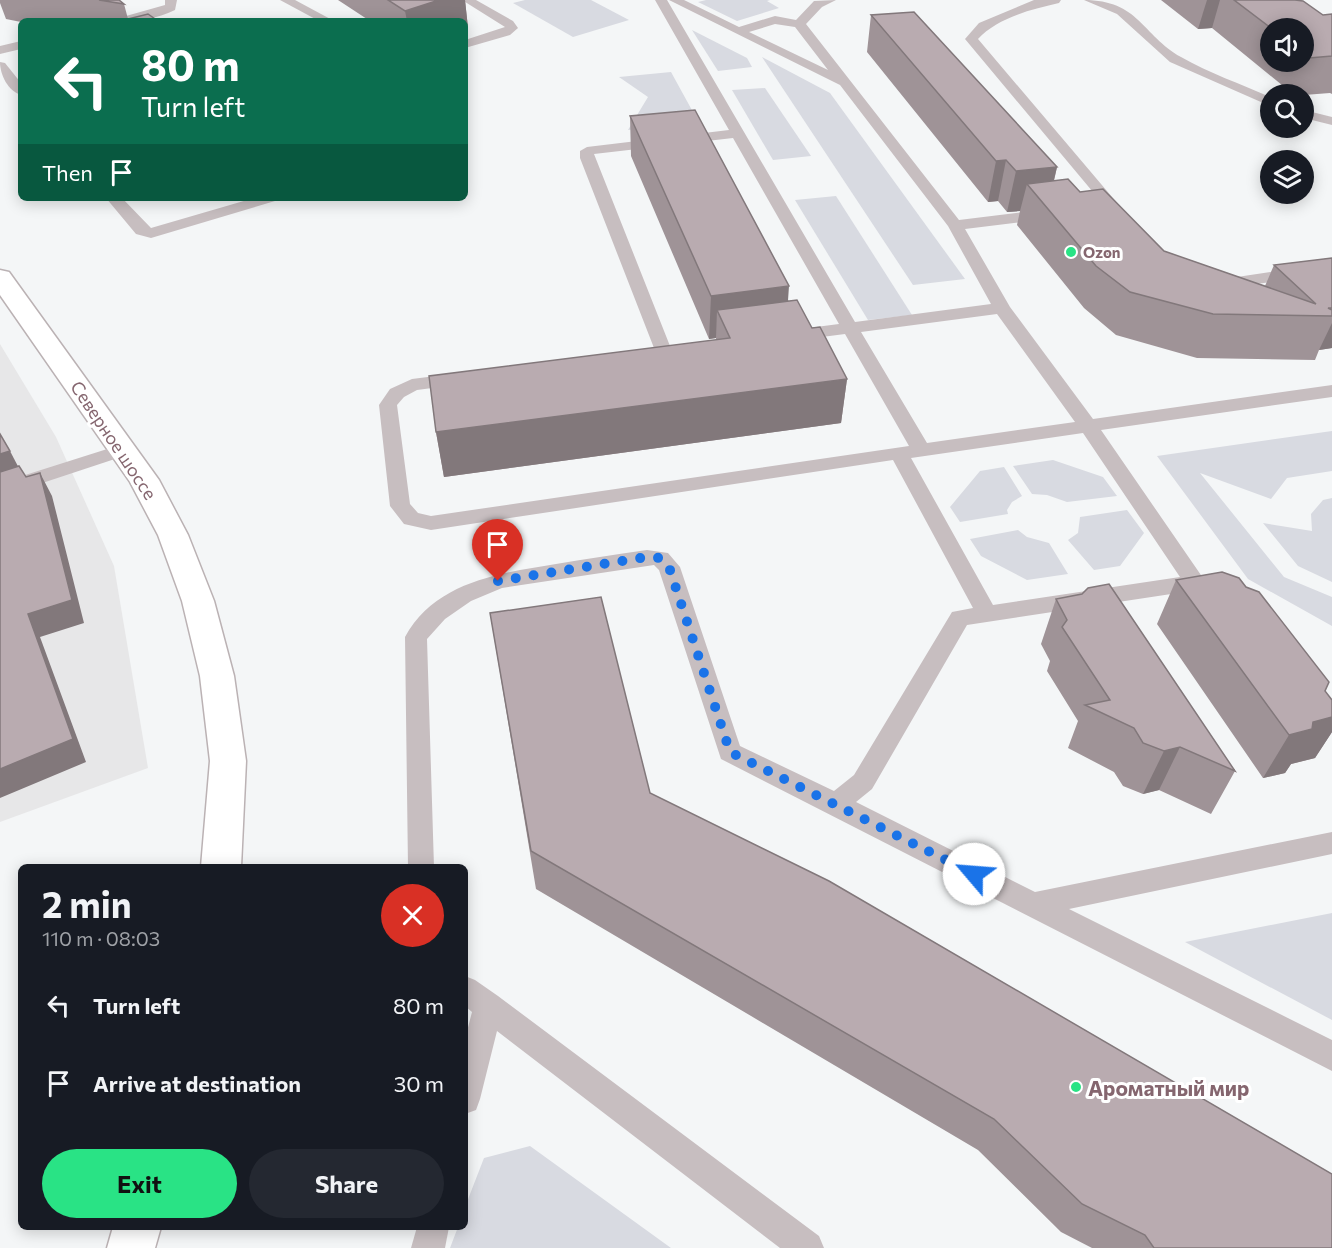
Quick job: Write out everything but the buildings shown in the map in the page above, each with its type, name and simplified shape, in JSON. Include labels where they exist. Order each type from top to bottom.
[{"type":"main road","name":"Северное шоссе","points":[[0,277],[144,480],[173,535],[198,601],[217,676],[228,761],[221,864]]},
{"type":"main road","points":[[131,1248],[136,1230]]},
{"type":"lane","points":[[148,18],[171,7],[171,0]]},
{"type":"lane","points":[[286,0],[322,18]]},
{"type":"lane","points":[[468,0],[512,28],[506,32],[468,43]]},
{"type":"lane","points":[[661,0],[921,450]]},
{"type":"lane","points":[[675,0],[846,84]]},
{"type":"lane","points":[[799,24],[818,4],[830,0]]},
{"type":"lane","points":[[1045,0],[982,26],[971,39],[1117,211],[1090,209]]},
{"type":"lane","points":[[1090,0],[1121,11],[1175,58],[1260,97]]},
{"type":"lane","points":[[738,31],[775,21],[799,24],[955,225],[1002,308],[1088,426],[1195,583],[1222,606]]},
{"type":"lane","points":[[0,50],[18,46]]},
{"type":"lane","points":[[0,66],[18,87]]},
{"type":"lane","points":[[1314,117],[1332,122]]},
{"type":"lane","points":[[664,352],[587,158],[587,150],[738,133]]},
{"type":"lane","points":[[117,201],[142,231],[151,233],[260,201]]},
{"type":"lane","points":[[955,225],[1068,212]]},
{"type":"lane","points":[[1196,280],[1214,285],[1332,268]]},
{"type":"lane","points":[[1002,308],[412,385],[396,393],[388,405],[400,506],[411,519],[431,523],[1332,391]]},
{"type":"lane","points":[[0,490],[123,450]]},
{"type":"lane","points":[[899,453],[987,614]]},
{"type":"lane","points":[[421,864],[416,637],[437,613],[463,595],[498,581],[647,557],[660,558],[669,567],[730,752],[1332,1056]]},
{"type":"lane","points":[[836,804],[863,782],[960,618],[1195,583]]},
{"type":"lane","points":[[1033,904],[1332,843]]},
{"type":"lane","points":[[468,1074],[477,998]]},
{"type":"lane","points":[[477,998],[807,1248]]},
{"type":"lane","points":[[428,1248],[432,1230]]},
{"type":"shaded area","points":[[525,0],[591,0],[629,20],[573,37],[513,3]]},
{"type":"shaded area","points":[[770,0],[767,1],[779,8],[737,21],[698,2]]},
{"type":"shaded area","points":[[692,30],[747,58],[752,67],[718,71]]},
{"type":"shaded area","points":[[762,57],[830,93],[965,279],[913,285]]},
{"type":"shaded area","points":[[671,72],[699,123],[628,130],[648,97],[619,77]]},
{"type":"shaded area","points":[[765,88],[811,156],[773,160],[732,90]]},
{"type":"shaded area","points":[[836,196],[912,315],[868,320],[795,200]]},
{"type":"shaded area","points":[[0,344],[56,437],[114,566],[148,768],[0,822]]},
{"type":"shaded area","points":[[1332,431],[1332,471],[1287,478],[1271,499],[1200,473],[1284,577],[1332,597],[1332,626],[1248,579],[1157,456]]},
{"type":"shaded area","points":[[1053,460],[1103,477],[1117,496],[1067,502],[1047,495],[1032,494],[1013,466]]},
{"type":"shaded area","points":[[1004,467],[1022,496],[1012,502],[1007,510],[1008,514],[960,522],[950,507],[980,471]]},
{"type":"shaded area","points":[[1332,498],[1332,582],[1298,566],[1263,523],[1312,531],[1311,514],[1323,500]]},
{"type":"shaded area","points":[[1127,510],[1144,533],[1120,566],[1094,570],[1068,540],[1078,533],[1080,517]]},
{"type":"shaded area","points":[[1018,530],[1027,537],[1049,543],[1068,574],[1027,580],[981,556],[970,539]]},
{"type":"shaded area","points":[[1332,913],[1332,1020],[1185,942]]},
{"type":"shaded area","points":[[530,1146],[671,1248],[450,1248],[457,1230],[468,1230],[468,1199],[484,1158]]},
{"type":"place","name":"Ozon","points":[[1071,252]]},
{"type":"place","name":"Ароматный мир","points":[[1076,1087]]},
{"type":"route","points":[[498,581],[647,557],[660,558],[669,567],[730,752],[974,874]]}]
